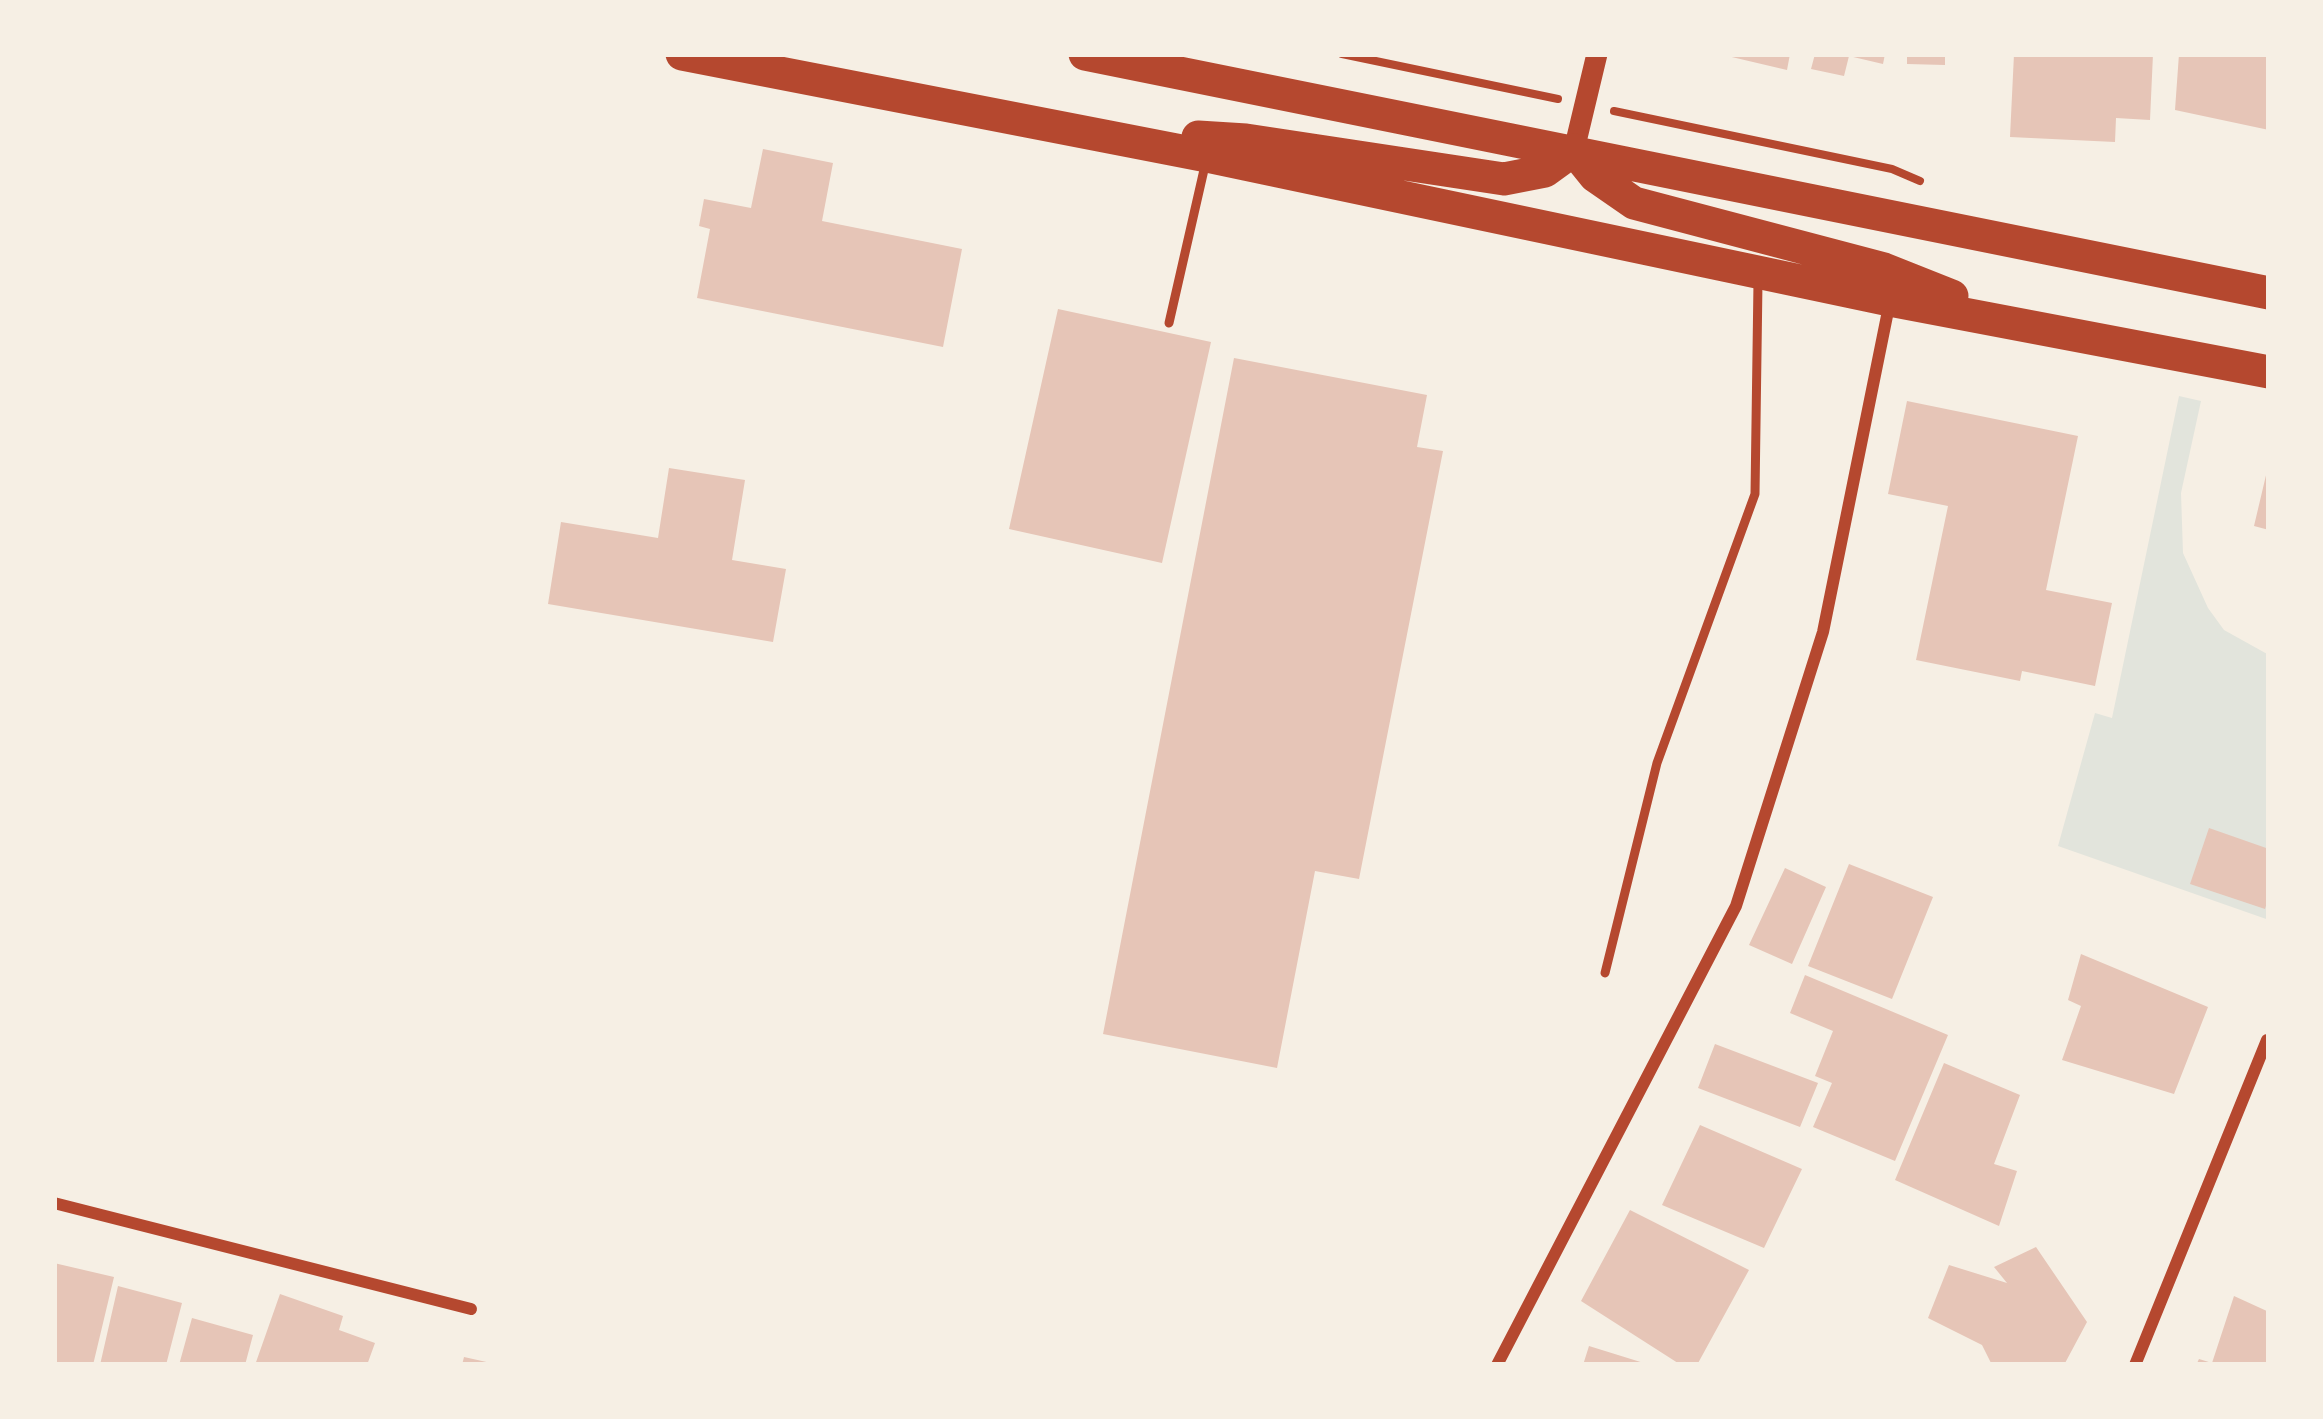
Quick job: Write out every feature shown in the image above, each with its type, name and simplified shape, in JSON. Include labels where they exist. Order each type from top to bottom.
[{"type":"highway","points":[[682,54],[1207,156],[1890,300],[2269,372]]},
{"type":"highway","points":[[1085,54],[2269,293]]},
{"type":"highway","points":[[1070,130],[1246,140],[1504,179],[1545,171],[1574,151]]},
{"type":"highway","points":[[1574,151],[1595,176],[1634,203],[1884,269],[2028,326]]},
{"type":"street","points":[[1574,151],[1597,54]]},
{"type":"street","points":[[1497,1365],[1736,906],[1823,632],[1890,300]]},
{"type":"street","points":[[2135,1365],[2267,1040]]},
{"type":"street","points":[[54,1203],[471,1309]]},
{"type":"lane","points":[[1169,323],[1207,156]]},
{"type":"lane","points":[[1605,973],[1658,764],[1755,494],[1759,272]]},
{"type":"shaded area","points":[[2179,396],[2201,401],[2181,493],[2183,553],[2208,608],[2224,630],[2269,655],[2269,920],[2058,846],[2095,713],[2112,718]]},
{"type":"building","points":[[1719,54],[1790,54],[1787,70]]},
{"type":"building","points":[[1815,54],[1885,54],[1883,64],[1849,56],[1844,76],[1811,69]]},
{"type":"building","points":[[1907,54],[1945,54],[1945,65],[1907,64]]},
{"type":"building","points":[[2014,54],[2153,54],[2150,120],[2116,118],[2115,142],[2010,137]]},
{"type":"building","points":[[2179,54],[2269,54],[2269,130],[2175,110]]},
{"type":"building","points":[[763,149],[833,163],[822,221],[962,249],[943,347],[697,298],[710,229],[699,226],[704,199],[751,208]]},
{"type":"building","points":[[1058,309],[1211,342],[1162,563],[1009,529]]},
{"type":"building","points":[[1234,358],[1427,395],[1417,447],[1443,451],[1359,879],[1315,871],[1277,1068],[1103,1034]]},
{"type":"building","points":[[1907,401],[2078,436],[2046,590],[2112,603],[2095,686],[2022,671],[2020,681],[1916,660],[1948,506],[1888,494]]},
{"type":"building","points":[[669,468],[745,480],[732,560],[786,569],[773,642],[548,604],[561,522],[658,538]]},
{"type":"building","points":[[2269,472],[2269,530],[2254,526]]},
{"type":"building","points":[[2209,828],[2269,849],[2265,909],[2190,884]]},
{"type":"building","points":[[1849,864],[1933,897],[1892,999],[1808,966]]},
{"type":"building","points":[[1785,868],[1826,887],[1792,964],[1749,945]]},
{"type":"building","points":[[2081,954],[2208,1007],[2174,1094],[2062,1060],[2081,1006],[2068,1000]]},
{"type":"building","points":[[1805,975],[1948,1035],[1895,1161],[1813,1127],[1832,1083],[1815,1076],[1833,1031],[1790,1013]]},
{"type":"building","points":[[1715,1044],[1818,1083],[1800,1127],[1698,1088]]},
{"type":"building","points":[[1944,1063],[2020,1095],[1994,1164],[2017,1171],[1999,1226],[1895,1180]]},
{"type":"building","points":[[1700,1125],[1802,1169],[1764,1248],[1662,1205]]},
{"type":"building","points":[[1630,1210],[1749,1270],[1697,1365],[1681,1365],[1581,1301]]},
{"type":"building","points":[[2036,1247],[2087,1322],[2064,1365],[1992,1365],[1982,1345],[1928,1318],[1949,1265],[2007,1283],[1994,1267]]},
{"type":"building","points":[[54,1263],[114,1277],[93,1365],[54,1365]]},
{"type":"building","points":[[118,1286],[182,1303],[166,1365],[100,1365]]},
{"type":"building","points":[[280,1294],[343,1316],[339,1330],[375,1343],[367,1365],[255,1365]]},
{"type":"building","points":[[2234,1296],[2269,1312],[2269,1365],[2196,1365],[2199,1359],[2212,1363]]},
{"type":"building","points":[[192,1318],[253,1335],[245,1365],[179,1365]]},
{"type":"building","points":[[1589,1346],[1647,1364],[1647,1365],[1583,1365]]},
{"type":"building","points":[[464,1357],[491,1363],[491,1365],[462,1365]]}]
